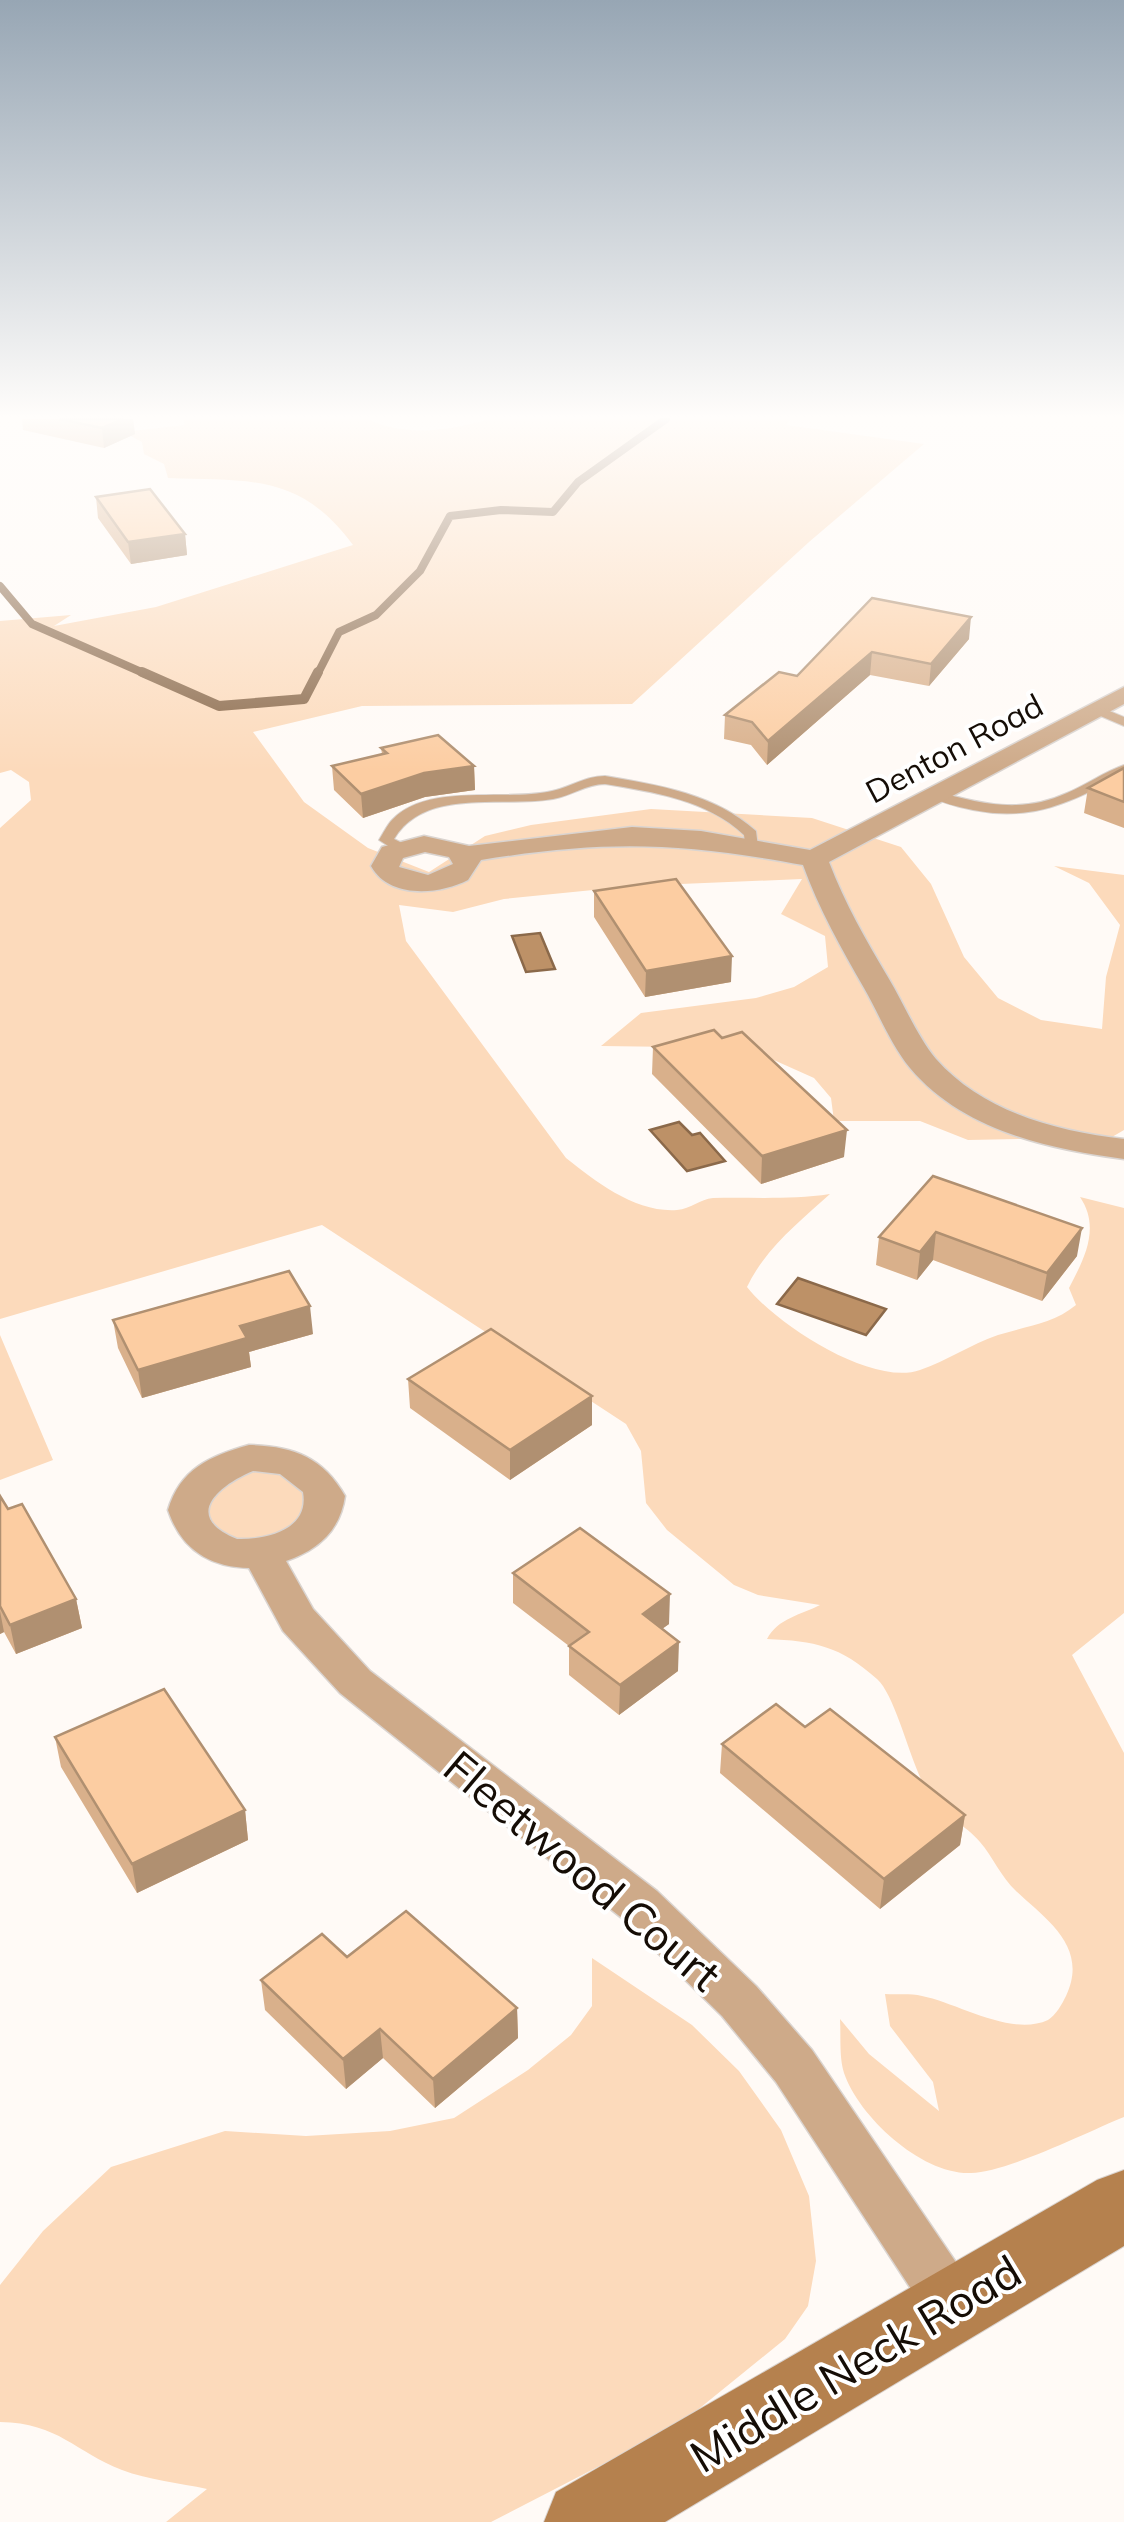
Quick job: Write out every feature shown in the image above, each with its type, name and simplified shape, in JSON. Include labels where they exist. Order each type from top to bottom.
[{"type":"main road","name":"Middle Neck Road","points":[[586,2522],[1124,2205]]},
{"type":"street","name":"Denton Road","points":[[814,859],[1124,694]]},
{"type":"street","points":[[464,855],[466,868],[460,875],[422,884],[388,872],[387,858],[401,848],[437,844],[464,855],[582,838],[635,835],[751,847],[814,859],[831,904],[922,1061],[939,1081],[989,1114],[1050,1137],[1124,1149]]},
{"type":"street","name":"Fleetwood Court","points":[[262,1554],[298,1620],[345,1672],[392,1714],[640,1905],[740,2001],[794,2066],[953,2305]]},
{"type":"lane","points":[[1094,710],[1124,722]]},
{"type":"lane","points":[[934,794],[980,810],[1042,810],[1124,769]]},
{"type":"lane","points":[[401,848],[386,840],[390,826],[434,803],[554,795],[601,779],[708,801],[728,811],[751,834],[751,847]]},
{"type":"shaded area","points":[[346,537],[815,537],[632,704],[362,706],[253,732],[304,802],[368,848],[429,872],[485,836],[531,825],[651,809],[812,818],[901,847],[931,884],[964,957],[998,998],[1041,1020],[1102,1029],[1106,977],[1120,925],[1089,883],[1054,866],[1124,875],[1124,1130],[1112,1137],[968,1140],[920,1121],[834,1121],[831,1098],[814,1078],[729,1040],[676,1047],[601,1046],[641,1013],[756,998],[794,987],[828,967],[825,936],[781,914],[802,879],[633,886],[504,899],[453,912],[399,905],[406,941],[566,1158],[603,1186],[662,1210],[682,1209],[713,1198],[830,1194],[773,1248],[747,1287],[802,1334],[852,1361],[900,1373],[920,1370],[988,1339],[1067,1311],[1076,1305],[1069,1288],[1085,1255],[1090,1232],[1080,1197],[1124,1208],[1124,1613],[1072,1655],[1124,1753],[1124,2117],[1026,2159],[971,2173],[952,2171],[913,2154],[863,2107],[844,2073],[840,2019],[869,2054],[939,2111],[933,2082],[890,2026],[885,1994],[922,1996],[1001,2022],[1033,2024],[1051,2018],[1066,1996],[1072,1979],[1068,1949],[1052,1924],[1011,1885],[980,1842],[930,1796],[891,1701],[877,1679],[851,1659],[826,1647],[767,1639],[784,1622],[820,1605],[758,1595],[734,1585],[667,1530],[646,1503],[641,1451],[626,1424],[322,1225],[0,1319],[0,828],[31,800],[29,782],[11,770],[0,773],[0,621],[71,615],[54,626],[156,607],[353,545]]},
{"type":"shaded area","points":[[540,933],[555,969],[526,972],[512,936]]},
{"type":"shaded area","points":[[679,1122],[692,1135],[700,1133],[725,1161],[687,1171],[650,1130]]},
{"type":"shaded area","points":[[798,1278],[886,1309],[866,1335],[777,1304]]},
{"type":"shaded area","points":[[0,1335],[53,1460],[0,1480]]},
{"type":"shaded area","points":[[273,1465],[311,1489],[300,1528],[245,1544],[211,1532],[202,1496],[222,1475]]},
{"type":"shaded area","points":[[592,1958],[692,2025],[739,2071],[781,2130],[809,2196],[816,2261],[808,2306],[785,2339],[679,2425],[491,2522],[166,2522],[207,2489],[132,2473],[37,2427],[0,2422],[0,2285],[43,2231],[111,2167],[225,2131],[306,2136],[390,2131],[454,2118],[528,2070],[571,2035],[592,2006]]},
{"type":"building","points":[[124,537],[166,537],[128,542]]},
{"type":"building","points":[[872,598],[971,617],[931,664],[872,652],[768,741],[752,722],[725,715],[779,672],[797,676]]},
{"type":"building","points":[[438,735],[474,766],[424,773],[361,794],[332,766],[387,753],[381,748]]},
{"type":"building","points":[[1124,768],[1124,802],[1088,788]]},
{"type":"building","points":[[676,879],[732,956],[646,971],[594,891]]},
{"type":"building","points":[[714,1030],[722,1038],[742,1032],[847,1130],[762,1156],[653,1047]]},
{"type":"building","points":[[933,1176],[1082,1228],[1047,1273],[936,1232],[920,1252],[879,1237]]},
{"type":"building","points":[[289,1271],[310,1306],[240,1326],[247,1338],[138,1370],[113,1320]]},
{"type":"building","points":[[491,1329],[592,1396],[510,1450],[408,1379]]},
{"type":"building","points":[[0,1496],[8,1509],[22,1504],[76,1599],[10,1625],[0,1606]]},
{"type":"building","points":[[580,1528],[670,1594],[643,1614],[679,1642],[620,1685],[569,1646],[589,1632],[513,1573]]},
{"type":"building","points":[[164,1689],[245,1810],[132,1864],[55,1737]]},
{"type":"building","points":[[776,1704],[805,1727],[830,1709],[965,1815],[884,1879],[722,1744]]},
{"type":"building","points":[[406,1911],[517,2008],[433,2079],[380,2029],[343,2059],[261,1980],[322,1934],[347,1957]]},
{"type":"waterway","points":[[317,675],[339,632],[376,615],[420,571],[439,537]]},
{"type":"waterway","points":[[0,586],[32,624],[148,675]]},
{"type":"waterway","points":[[142,672],[219,706],[304,699],[318,672]]}]
